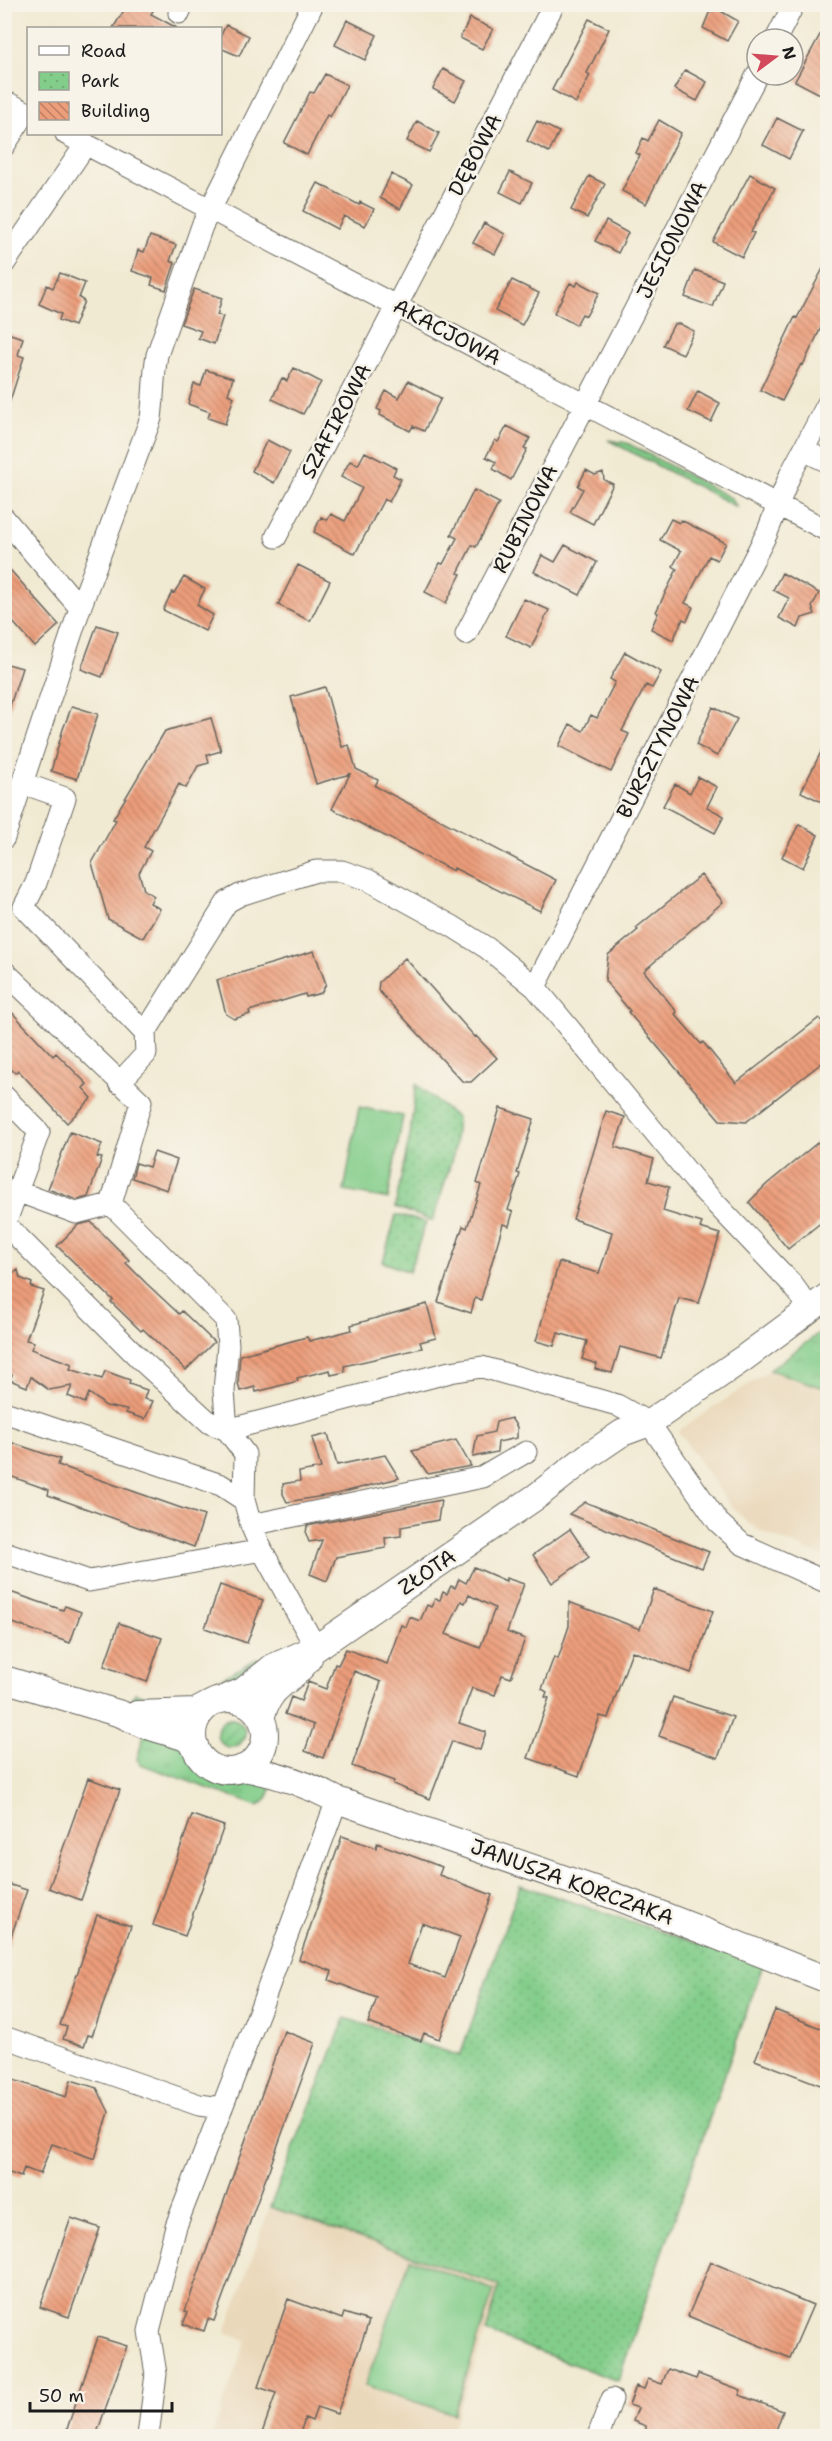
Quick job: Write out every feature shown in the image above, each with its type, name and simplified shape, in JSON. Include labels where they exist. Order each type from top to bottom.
[{"type":"street","points":[[4,838],[80,608],[151,418],[157,355],[174,303],[210,209],[313,4]]},
{"type":"street","name":"DĘBOWA","points":[[396,306],[554,4]]},
{"type":"street","points":[[782,27],[794,4]]},
{"type":"street","name":"JESIONOWA","points":[[585,404],[751,87]]},
{"type":"street","points":[[4,101],[27,113],[4,146]]},
{"type":"street","name":"AKACJOWA","points":[[68,135],[828,531]]},
{"type":"street","points":[[4,264],[86,144]]},
{"type":"street","name":"SZAFIROWA","points":[[276,537],[396,306]]},
{"type":"street","name":"BURSZTYNOWA","points":[[535,987],[767,532],[803,450],[828,403]]},
{"type":"street","name":"RUBINOWA","points":[[466,634],[585,404]]},
{"type":"street","points":[[803,450],[828,462]]},
{"type":"street","points":[[4,518],[80,608]]},
{"type":"street","points":[[22,783],[65,798],[36,883],[24,907],[145,1033],[148,1043],[146,1054],[119,1083]]},
{"type":"street","points":[[145,1033],[227,902],[240,895],[316,871],[342,872],[368,880],[487,948],[535,987],[706,1194],[792,1284],[819,1303]]},
{"type":"street","points":[[4,971],[141,1102],[111,1204]]},
{"type":"street","points":[[4,1096],[39,1132],[19,1192],[5,1224],[141,1360],[210,1423],[227,1430],[452,1371],[482,1367],[617,1405],[649,1423],[718,1522],[742,1544],[828,1583]]},
{"type":"street","points":[[19,1192],[76,1213],[111,1204]]},
{"type":"street","points":[[111,1204],[226,1320],[228,1345],[224,1391],[227,1430],[244,1454],[244,1500],[251,1525],[262,1550],[316,1648]]},
{"type":"street","name":"ZŁOTA","points":[[121,1714],[195,1712],[243,1691],[273,1667],[316,1648],[537,1496],[588,1455],[622,1433],[649,1423],[819,1303]]},
{"type":"street","points":[[4,1412],[221,1485],[244,1500]]},
{"type":"street","points":[[251,1525],[483,1477],[526,1452]]},
{"type":"street","points":[[4,1552],[89,1581],[262,1550]]},
{"type":"street","name":"ZŁOTA","points":[[263,1725],[266,1702],[273,1691],[302,1669],[316,1648]]},
{"type":"street","name":"ZŁOTA","points":[[4,1679],[121,1714],[144,1725],[184,1737],[195,1746]]},
{"type":"street","points":[[233,1699],[244,1702],[254,1709],[263,1725],[264,1742],[260,1754],[242,1768],[223,1770],[214,1767],[206,1762],[195,1746],[196,1722],[201,1712],[216,1702],[233,1699]]},
{"type":"street","name":"JANUSZA KORCZAKA","points":[[263,1725],[273,1748],[326,1794]]},
{"type":"street","name":"JANUSZA KORCZAKA","points":[[242,1768],[264,1771],[616,1897],[828,1980]]},
{"type":"street","points":[[148,2436],[156,2374],[149,2331],[176,2226],[222,2108],[326,1794]]},
{"type":"street","points":[[4,2037],[199,2105],[222,2108]]},
{"type":"street","points":[[598,2436],[612,2398]]},
{"type":"shaded area","points":[[770,1370],[827,1389],[827,1558],[762,1532],[748,1523],[728,1502],[678,1431]]},
{"type":"shaded area","points":[[270,2207],[500,2286],[450,2436],[212,2436],[246,2340],[226,2332]]},
{"type":"green space","points":[[608,440],[627,443],[731,498],[737,507]]},
{"type":"green space","points":[[416,1084],[457,1118],[454,1152],[433,1221],[395,1207],[410,1135]]},
{"type":"green space","points":[[359,1107],[403,1116],[388,1199],[344,1191]]},
{"type":"green space","points":[[396,1215],[426,1222],[409,1272],[383,1262]]},
{"type":"green space","points":[[827,1327],[827,1389],[770,1370]]},
{"type":"green space","points":[[258,1658],[265,1665],[198,1704],[130,1704],[135,1693],[151,1698],[176,1698],[200,1689]]},
{"type":"green space","points":[[231,1719],[241,1723],[245,1733],[241,1743],[231,1747],[221,1743],[217,1733],[221,1723]]},
{"type":"green space","points":[[145,1732],[189,1748],[197,1760],[211,1772],[225,1776],[248,1774],[273,1782],[268,1796],[257,1806],[140,1764],[137,1759]]},
{"type":"green space","points":[[520,1885],[763,1965],[618,2381],[486,2332],[499,2286],[270,2207],[345,2018],[460,2056]]},
{"type":"green space","points":[[410,2259],[494,2290],[454,2414],[365,2386]]},
{"type":"building","points":[[128,4],[157,4],[151,14],[175,27],[114,27]]},
{"type":"building","points":[[712,6],[738,21],[727,41],[703,28]]},
{"type":"building","points":[[470,18],[493,29],[482,49],[460,38]]},
{"type":"building","points":[[589,19],[609,29],[587,73],[590,75],[576,103],[552,90]]},
{"type":"building","points":[[347,20],[377,35],[365,60],[335,45]]},
{"type":"building","points":[[828,20],[828,80],[820,94],[805,86],[805,63]]},
{"type":"building","points":[[226,25],[249,36],[239,56],[222,49],[222,33]]},
{"type":"building","points":[[443,69],[466,81],[455,101],[433,89]]},
{"type":"building","points":[[685,70],[707,82],[697,101],[674,89]]},
{"type":"building","points":[[325,74],[347,85],[330,117],[327,115],[307,155],[284,143],[310,92],[314,93]]},
{"type":"building","points":[[777,118],[803,131],[789,159],[763,145]]},
{"type":"building","points":[[659,120],[681,133],[646,204],[622,191],[640,155],[636,153],[643,138],[648,141]]},
{"type":"building","points":[[417,121],[439,133],[429,152],[407,141]]},
{"type":"building","points":[[537,121],[559,132],[549,152],[527,141]]},
{"type":"building","points":[[510,172],[532,183],[522,203],[500,192]]},
{"type":"building","points":[[391,174],[413,185],[400,209],[380,198]]},
{"type":"building","points":[[750,174],[775,188],[751,232],[754,233],[742,257],[713,242]]},
{"type":"building","points":[[589,176],[605,184],[587,218],[571,210]]},
{"type":"building","points":[[318,183],[359,205],[360,202],[374,209],[365,226],[344,216],[337,229],[303,211]]},
{"type":"building","points":[[606,221],[628,233],[618,253],[595,241]]},
{"type":"building","points":[[484,223],[505,234],[495,254],[473,243]]},
{"type":"building","points":[[150,236],[176,245],[170,261],[175,263],[166,290],[151,285],[153,278],[132,271],[138,250],[144,252]]},
{"type":"building","points":[[828,259],[828,313],[803,365],[801,364],[782,401],[760,390],[795,317],[797,318]]},
{"type":"building","points":[[695,270],[723,281],[713,307],[685,297]]},
{"type":"building","points":[[60,273],[85,283],[79,298],[84,301],[74,326],[59,320],[61,314],[39,304],[47,285],[53,288]]},
{"type":"building","points":[[512,280],[539,293],[522,325],[495,311]]},
{"type":"building","points":[[578,282],[599,293],[586,316],[582,314],[576,325],[554,313],[570,283],[576,286]]},
{"type":"building","points":[[194,289],[222,298],[217,315],[223,316],[214,344],[198,338],[201,331],[181,324]]},
{"type":"building","points":[[674,324],[680,324],[694,331],[683,354],[663,345]]},
{"type":"building","points":[[4,332],[23,338],[18,355],[24,357],[8,407],[4,406]]},
{"type":"building","points":[[294,368],[321,382],[303,414],[272,399],[282,378],[287,381]]},
{"type":"building","points":[[206,370],[233,378],[228,394],[234,397],[225,424],[208,418],[210,412],[188,404],[194,384],[201,386]]},
{"type":"building","points":[[408,381],[441,398],[424,431],[413,426],[410,431],[380,415],[381,411],[377,409],[386,391],[399,398]]},
{"type":"building","points":[[698,391],[720,403],[711,422],[688,411]]},
{"type":"building","points":[[507,426],[530,438],[524,448],[527,449],[511,480],[493,469],[496,462],[486,457],[495,440],[498,442]]},
{"type":"building","points":[[267,440],[290,452],[274,483],[252,471]]},
{"type":"building","points":[[365,452],[396,468],[393,475],[401,479],[389,502],[384,499],[355,554],[314,532],[321,517],[327,520],[331,514],[345,521],[362,488],[341,477],[350,461],[358,465]]},
{"type":"building","points":[[586,470],[595,475],[603,472],[604,480],[613,484],[593,524],[570,512],[583,489],[578,486]]},
{"type":"building","points":[[474,490],[499,503],[476,547],[472,545],[458,573],[461,574],[446,603],[425,592],[440,563],[443,564],[457,538],[451,535]]},
{"type":"building","points":[[671,519],[679,523],[681,520],[726,543],[717,560],[709,556],[685,603],[693,607],[687,621],[683,619],[673,640],[651,629],[658,613],[656,612],[677,569],[673,566],[681,551],[660,540]]},
{"type":"building","points":[[565,545],[597,562],[580,595],[534,572],[542,555],[555,562]]},
{"type":"building","points":[[4,563],[59,625],[35,647],[4,612]]},
{"type":"building","points":[[298,565],[330,581],[310,621],[278,605]]},
{"type":"building","points":[[782,573],[819,593],[812,607],[815,614],[802,618],[798,628],[779,618],[789,598],[773,590]]},
{"type":"building","points":[[184,577],[205,589],[197,605],[213,615],[205,631],[163,610],[172,592],[174,593]]},
{"type":"building","points":[[524,599],[549,610],[531,648],[506,636]]},
{"type":"building","points":[[97,625],[118,632],[102,677],[81,669]]},
{"type":"building","points":[[625,652],[661,672],[652,688],[646,685],[622,731],[629,734],[611,772],[559,746],[570,724],[583,731],[591,715],[597,718],[615,682],[610,679]]},
{"type":"building","points":[[4,663],[22,668],[8,712],[4,711]]},
{"type":"building","points":[[325,687],[342,747],[349,745],[356,769],[378,780],[375,786],[556,880],[540,911],[454,868],[453,871],[332,809],[350,774],[316,784],[291,697]]},
{"type":"building","points":[[72,706],[98,714],[77,779],[51,771]]},
{"type":"building","points":[[713,707],[737,719],[717,756],[696,745]]},
{"type":"building","points":[[211,718],[221,751],[207,755],[209,763],[198,766],[186,788],[179,784],[144,847],[151,851],[139,873],[144,890],[154,896],[150,903],[160,909],[143,938],[108,919],[92,863],[116,820],[113,819],[165,731]]},
{"type":"building","points":[[828,738],[828,805],[801,792]]},
{"type":"building","points":[[698,777],[717,787],[707,807],[724,816],[715,833],[663,806],[675,784],[690,793]]},
{"type":"building","points":[[799,824],[818,835],[803,868],[782,857]]},
{"type":"building","points":[[701,875],[723,902],[644,971],[677,1012],[675,1014],[701,1044],[703,1042],[736,1083],[819,1018],[828,1028],[828,1058],[746,1122],[720,1120],[628,1012],[630,1011],[605,981],[608,955],[638,930],[636,928]]},
{"type":"building","points":[[314,951],[326,984],[321,993],[306,997],[305,994],[249,1011],[250,1014],[234,1019],[226,1014],[217,980]]},
{"type":"building","points":[[405,958],[475,1037],[497,1058],[471,1082],[463,1082],[378,990],[379,982]]},
{"type":"building","points":[[4,1004],[53,1056],[56,1053],[87,1084],[83,1088],[92,1098],[67,1123],[18,1070],[15,1073],[4,1062]]},
{"type":"building","points":[[500,1108],[534,1119],[508,1210],[513,1212],[509,1226],[503,1224],[481,1300],[475,1298],[471,1313],[438,1302],[463,1226],[467,1228],[481,1185],[477,1183]]},
{"type":"building","points":[[606,1111],[625,1117],[615,1147],[654,1159],[648,1181],[669,1187],[663,1211],[702,1223],[700,1228],[720,1234],[699,1303],[679,1298],[661,1358],[620,1347],[612,1373],[595,1369],[597,1364],[582,1359],[587,1341],[558,1333],[554,1346],[536,1341],[559,1262],[599,1273],[608,1247],[612,1232],[573,1219]]},
{"type":"building","points":[[70,1132],[102,1144],[97,1157],[102,1158],[88,1197],[77,1200],[48,1189]]},
{"type":"building","points":[[828,1134],[828,1217],[788,1249],[749,1202],[767,1184]]},
{"type":"building","points":[[154,1152],[177,1160],[167,1190],[132,1178],[136,1163],[149,1167]]},
{"type":"building","points":[[91,1222],[129,1260],[126,1263],[147,1284],[179,1314],[182,1311],[214,1342],[186,1370],[143,1329],[141,1331],[111,1302],[113,1300],[57,1246],[78,1225]]},
{"type":"building","points":[[18,1270],[20,1278],[32,1283],[31,1287],[44,1291],[26,1340],[34,1342],[31,1349],[72,1364],[70,1369],[102,1379],[105,1371],[130,1380],[129,1384],[147,1390],[144,1399],[153,1401],[145,1419],[126,1413],[127,1410],[106,1406],[89,1393],[85,1403],[68,1396],[72,1386],[49,1390],[31,1377],[27,1387],[10,1380],[12,1375],[4,1372],[4,1279]]},
{"type":"building","points":[[427,1304],[436,1338],[420,1342],[422,1348],[344,1366],[345,1372],[331,1375],[330,1370],[256,1392],[255,1387],[240,1391],[238,1383],[240,1355],[307,1337],[309,1341],[352,1330],[351,1325]]},
{"type":"building","points":[[511,1418],[517,1427],[517,1438],[498,1442],[497,1452],[473,1457],[477,1436],[494,1432],[496,1422]]},
{"type":"building","points":[[328,1434],[337,1465],[385,1455],[399,1478],[336,1494],[287,1502],[283,1494],[283,1484],[300,1481],[299,1472],[321,1468],[312,1438]]},
{"type":"building","points":[[4,1440],[60,1459],[58,1465],[204,1516],[194,1547],[48,1495],[49,1490],[4,1474]]},
{"type":"building","points":[[456,1440],[471,1466],[428,1474],[412,1451]]},
{"type":"building","points":[[441,1500],[438,1520],[401,1527],[401,1536],[385,1538],[386,1548],[336,1557],[327,1581],[310,1574],[322,1540],[309,1542],[306,1534],[307,1526]]},
{"type":"building","points":[[585,1502],[709,1552],[702,1568],[569,1514]]},
{"type":"building","points":[[570,1529],[589,1557],[552,1583],[533,1555]]},
{"type":"building","points":[[474,1567],[506,1581],[506,1578],[524,1584],[507,1632],[525,1639],[511,1678],[502,1675],[495,1695],[472,1688],[459,1723],[486,1732],[480,1750],[452,1741],[430,1799],[393,1784],[394,1781],[352,1766],[381,1682],[354,1671],[323,1758],[305,1751],[314,1725],[285,1714],[291,1697],[301,1701],[308,1682],[326,1689],[335,1664],[338,1665],[346,1649],[387,1664],[401,1625],[406,1627],[410,1617],[420,1621],[427,1605],[431,1607],[435,1599],[440,1600],[443,1592],[447,1594],[451,1586],[455,1588],[459,1579],[466,1583]],"holes":[[[469,1595],[495,1608],[480,1648],[446,1634],[461,1601],[465,1603]]]},
{"type":"building","points":[[220,1585],[263,1600],[247,1643],[205,1628]]},
{"type":"building","points":[[654,1589],[713,1611],[691,1673],[632,1651],[608,1718],[600,1716],[579,1776],[528,1758],[549,1698],[545,1697],[547,1692],[542,1689],[554,1657],[558,1659],[569,1626],[569,1602],[640,1629]]},
{"type":"building","points":[[4,1590],[63,1610],[65,1606],[81,1612],[70,1643],[4,1620]]},
{"type":"building","points":[[119,1623],[162,1638],[147,1682],[104,1666]]},
{"type":"building","points":[[673,1697],[733,1717],[718,1758],[659,1736]]},
{"type":"building","points":[[88,1778],[120,1790],[81,1900],[49,1888]]},
{"type":"building","points":[[192,1815],[224,1826],[185,1936],[153,1925]]},
{"type":"building","points":[[342,1836],[376,1848],[377,1843],[442,1867],[439,1875],[492,1895],[439,2039],[424,2033],[421,2041],[368,2023],[377,1998],[329,1980],[332,1971],[299,1959]],"holes":[[[422,1923],[460,1937],[445,1978],[408,1964]]]},
{"type":"building","points":[[4,1883],[27,1890],[7,1948],[4,1947]]},
{"type":"building","points":[[97,1915],[131,1926],[92,2036],[88,2035],[84,2046],[63,2039],[67,2027],[60,2025]]},
{"type":"building","points":[[775,2010],[828,2031],[828,2088],[755,2060]]},
{"type":"building","points":[[284,2031],[315,2043],[214,2321],[208,2319],[204,2331],[183,2324],[188,2312],[185,2311]]},
{"type":"building","points":[[4,2077],[66,2097],[71,2080],[97,2088],[109,2112],[95,2159],[52,2144],[40,2174],[24,2168],[21,2177],[4,2171]]},
{"type":"building","points":[[71,2218],[100,2228],[69,2317],[40,2307]]},
{"type":"building","points":[[711,2262],[813,2305],[790,2358],[688,2316]]},
{"type":"building","points":[[288,2299],[342,2319],[344,2313],[369,2321],[337,2414],[317,2407],[312,2421],[305,2418],[299,2436],[261,2436],[276,2393],[258,2387]]},
{"type":"building","points":[[98,2337],[127,2346],[96,2436],[79,2436],[66,2432]]},
{"type":"building","points":[[668,2369],[696,2379],[698,2374],[741,2390],[739,2395],[783,2411],[774,2436],[646,2436],[646,2426],[633,2421],[638,2408],[629,2405],[636,2386],[644,2389],[648,2379],[662,2384]]}]
